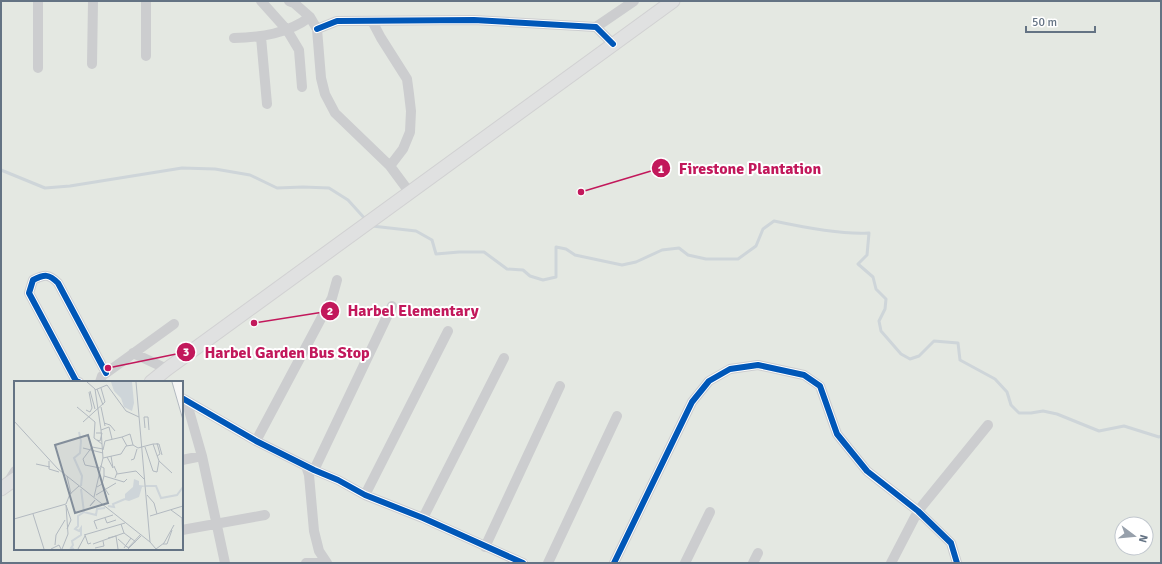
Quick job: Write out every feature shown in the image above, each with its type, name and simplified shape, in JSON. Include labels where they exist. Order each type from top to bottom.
[{"type":"main road","points":[[153,381],[167,369],[673,1]]},
{"type":"street","points":[[38,1],[38,68]]},
{"type":"street","points":[[92,64],[93,1]]},
{"type":"street","points":[[146,1],[146,56]]},
{"type":"street","points":[[261,1],[286,30],[299,50],[302,86]]},
{"type":"street","points":[[289,1],[294,3],[310,17],[316,29],[321,78],[325,94],[336,113],[390,166],[410,193]]},
{"type":"street","points":[[316,29],[337,21],[474,20],[596,27],[634,1]]},
{"type":"street","points":[[234,38],[261,37],[286,30],[303,23],[310,17]]},
{"type":"street","points":[[372,21],[407,79],[410,94],[410,132],[403,149],[390,166]]},
{"type":"street","points":[[596,27],[613,44]]},
{"type":"street","points":[[261,37],[267,104]]},
{"type":"street","points":[[76,381],[29,293],[34,280],[42,276],[51,277],[58,283],[103,377],[133,353],[174,324]]},
{"type":"street","points":[[256,440],[332,298],[337,280]]},
{"type":"street","points":[[327,563],[319,551],[314,531],[309,475],[310,468],[392,306]]},
{"type":"street","points":[[365,495],[448,331]]},
{"type":"street","points":[[133,353],[167,369]]},
{"type":"street","points":[[423,518],[504,358]]},
{"type":"street","points":[[614,563],[692,402],[709,381],[730,369],[758,365],[804,375],[820,386],[837,434],[867,471],[918,511],[951,543],[957,563]]},
{"type":"street","points":[[485,547],[560,386]]},
{"type":"street","points":[[184,399],[256,440],[310,468],[338,480],[365,495],[423,518],[523,563]]},
{"type":"street","points":[[184,399],[202,456],[226,563]]},
{"type":"street","points":[[548,563],[617,416]]},
{"type":"street","points":[[891,563],[918,511],[988,424]]},
{"type":"street","points":[[183,460],[202,456]]},
{"type":"street","points":[[9,484],[14,472]]},
{"type":"street","points":[[685,563],[710,512]]},
{"type":"street","points":[[183,530],[265,514]]},
{"type":"street","points":[[753,563],[758,553]]},
{"type":"street","points":[[306,563],[324,563]]},
{"type":"shaded area","points":[[1,1],[1161,1],[1161,563],[1,563]]},
{"type":"waterway","points":[[1,170],[45,188],[70,186],[182,168],[215,169],[250,175],[277,188],[329,188],[348,200],[367,221]]},
{"type":"waterway","points":[[372,226],[416,231],[432,240],[436,254],[484,252],[507,269],[523,270],[530,276],[543,280],[556,277],[556,247],[566,249],[575,255],[622,265],[636,262],[662,250],[679,248],[688,255],[706,259],[738,259],[756,246],[763,229],[774,221],[834,232],[869,233],[867,255],[858,264],[873,277],[876,289],[886,299],[885,309],[879,321],[881,331],[901,354],[910,359],[919,356],[934,341],[958,343],[960,360],[995,379],[1007,392],[1011,405],[1019,413],[1043,411],[1057,414],[1099,431],[1124,426],[1159,437],[1161,436]]},
{"type":"cycle path","points":[[317,29],[337,21],[474,20],[596,27],[613,44]]},
{"type":"cycle path","points":[[76,381],[29,293],[33,280],[47,276],[58,283],[106,373]]},
{"type":"cycle path","points":[[614,563],[692,402],[709,381],[730,369],[758,365],[804,375],[820,386],[837,434],[867,471],[918,511],[951,543],[957,563]]},
{"type":"cycle path","points":[[183,399],[256,441],[314,470],[338,480],[365,495],[423,518],[523,563]]},
{"type":"place","name":"Firestone Plantation","points":[[581,192]]},
{"type":"place","name":"Harbel Elementary","points":[[254,323]]},
{"type":"place","name":"Harbel Garden Bus Stop","points":[[108,368]]}]
